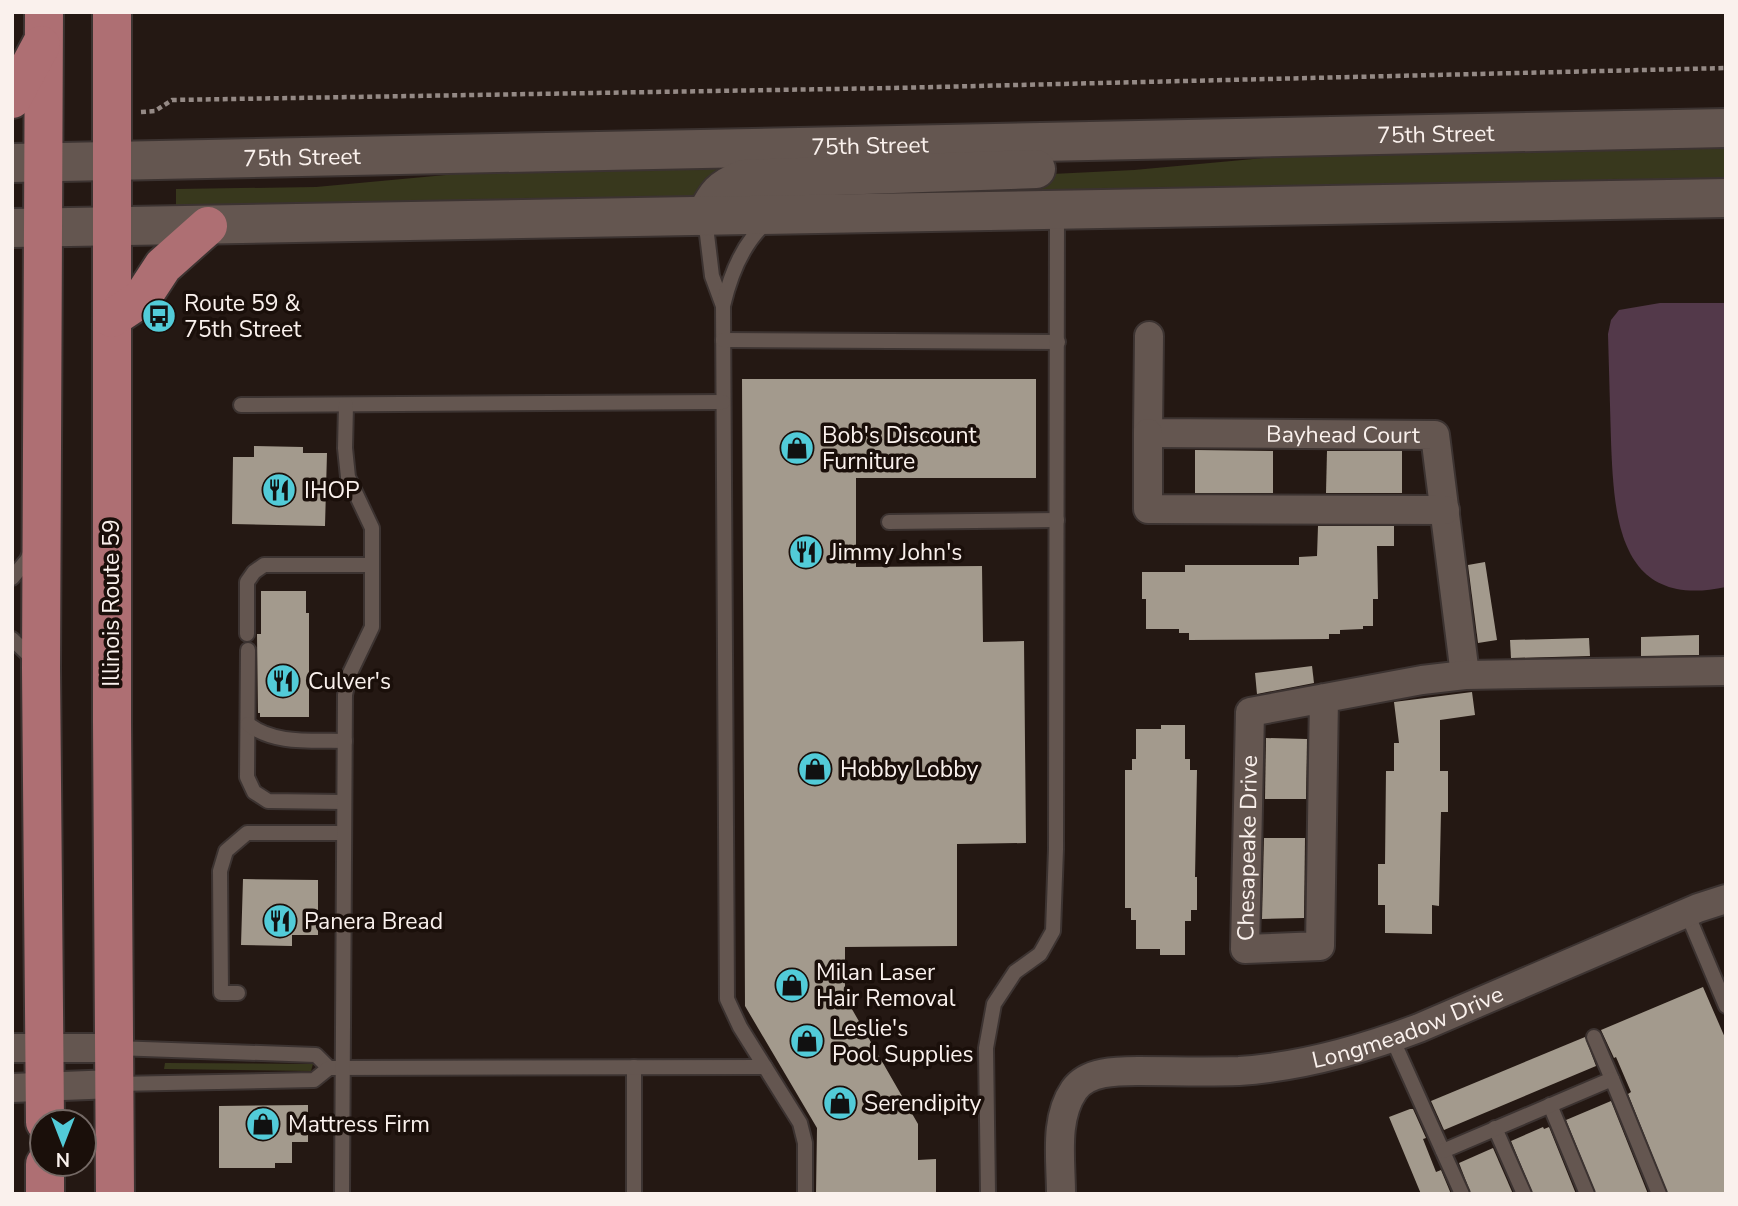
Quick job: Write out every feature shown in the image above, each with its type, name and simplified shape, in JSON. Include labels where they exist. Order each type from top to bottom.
[{"type":"main road","name":"Illinois Route 59","points":[[112,12],[115,1194]]},
{"type":"main road","points":[[12,99],[44,26]]},
{"type":"main road","points":[[34,1099],[28,1048],[41,668],[43,349],[28,227],[28,163],[44,26]]},
{"type":"main road","name":"75th Street","points":[[28,163],[1726,128]]},
{"type":"main road","points":[[705,217],[714,199],[725,186],[744,178],[1079,167],[1156,140]]},
{"type":"main road","points":[[28,227],[1726,198]]},
{"type":"main road","points":[[112,318],[142,298],[163,266],[208,226]]},
{"type":"main road","points":[[12,292],[19,298],[43,349]]},
{"type":"street","points":[[1149,336],[1148,509],[1445,510]]},
{"type":"street","name":"Bayhead Court","points":[[1149,433],[1435,435],[1465,675]]},
{"type":"street","name":"Chesapeake Drive","points":[[1324,698],[1320,946],[1245,948],[1250,712],[1324,698],[1422,680],[1465,675],[1726,671]]},
{"type":"street","name":"Longmeadow Drive","points":[[1061,1194],[1061,1131],[1064,1112],[1075,1088],[1097,1074],[1122,1071],[1239,1071],[1335,1056],[1392,1038],[1726,899]]},
{"type":"street","points":[[28,1048],[114,1066]]},
{"type":"street","points":[[34,1099],[114,1066]]},
{"type":"lane","points":[[988,1194],[986,1048],[994,1004],[1015,972],[1040,954],[1053,931],[1056,849],[1057,210]]},
{"type":"lane","points":[[775,215],[758,229],[744,252],[730,279],[723,306],[727,999],[740,1027],[800,1124],[805,1143],[804,1194]]},
{"type":"lane","points":[[705,217],[712,276],[723,306]]},
{"type":"lane","points":[[723,340],[1058,342]]},
{"type":"lane","points":[[240,405],[723,402]]},
{"type":"lane","points":[[342,1194],[336,1068],[344,833],[345,695],[349,674],[372,628],[372,528],[348,477],[345,448],[346,405]]},
{"type":"lane","points":[[889,522],[1057,520]]},
{"type":"lane","points":[[12,578],[27,560],[41,528]]},
{"type":"lane","points":[[247,634],[247,582],[254,572],[264,565],[372,565]]},
{"type":"lane","points":[[12,639],[41,668]]},
{"type":"lane","points":[[248,650],[247,777],[254,792],[268,801],[344,802]]},
{"type":"lane","points":[[248,724],[266,735],[278,738],[345,741]]},
{"type":"lane","points":[[239,993],[221,993],[220,871],[226,851],[247,832],[344,833]]},
{"type":"lane","points":[[1687,913],[1726,1006]]},
{"type":"lane","points":[[1594,1037],[1658,1194]]},
{"type":"lane","points":[[1392,1038],[1462,1194]]},
{"type":"lane","points":[[114,1066],[316,1055],[336,1068]]},
{"type":"lane","points":[[114,1066],[314,1080],[336,1068],[765,1067]]},
{"type":"lane","points":[[634,1067],[634,1194]]},
{"type":"lane","points":[[1443,1151],[1612,1079]]},
{"type":"lane","points":[[1550,1105],[1587,1194]]},
{"type":"lane","points":[[1495,1129],[1524,1194]]},
{"type":"path","points":[[155,111],[172,100],[907,87],[1726,68]]},
{"type":"shaded area","points":[[1726,141],[1726,184],[744,205],[741,189],[1134,170],[1373,148]]},
{"type":"shaded area","points":[[790,163],[700,204],[176,207],[176,189],[316,187],[531,167]]},
{"type":"shaded area","points":[[1660,303],[1726,303],[1726,587],[1690,591],[1663,585],[1643,571],[1630,552],[1620,528],[1612,471],[1608,334],[1611,320],[1619,310]]},
{"type":"shaded area","points":[[165,1063],[313,1064],[311,1071],[164,1069]]},
{"type":"building","points":[[742,379],[1036,379],[1036,478],[856,478],[856,567],[982,566],[983,642],[1024,641],[1026,843],[957,844],[957,946],[845,947],[845,997],[918,1124],[918,1160],[936,1159],[936,1194],[816,1194],[817,1128],[745,1006]]},
{"type":"building","name":"IHOP","points":[[254,446],[303,447],[303,453],[327,453],[325,526],[232,524],[233,457],[254,457]]},
{"type":"building","points":[[1195,450],[1273,451],[1273,493],[1195,493]]},
{"type":"building","points":[[1327,451],[1402,451],[1402,493],[1326,493]]},
{"type":"building","points":[[1318,526],[1394,526],[1394,546],[1377,546],[1378,599],[1373,599],[1373,626],[1340,630],[1340,634],[1329,634],[1329,639],[1189,640],[1189,633],[1179,633],[1179,629],[1146,629],[1146,599],[1142,599],[1142,572],[1185,572],[1185,565],[1299,565],[1299,557],[1317,556]]},
{"type":"building","points":[[1485,562],[1497,640],[1478,643],[1468,565]]},
{"type":"building","name":"Culver's","points":[[261,591],[306,591],[306,613],[309,613],[309,717],[260,717],[258,713],[257,634],[261,634]]},
{"type":"building","points":[[1699,635],[1699,655],[1641,656],[1641,637]]},
{"type":"building","points":[[1589,638],[1590,656],[1511,658],[1510,640]]},
{"type":"building","points":[[1312,666],[1314,683],[1257,694],[1255,673]]},
{"type":"building","points":[[1472,692],[1475,715],[1440,720],[1440,771],[1448,771],[1448,812],[1441,812],[1439,906],[1432,905],[1432,934],[1385,933],[1385,905],[1378,905],[1378,864],[1385,864],[1386,771],[1394,771],[1394,743],[1399,743],[1394,702]]},
{"type":"building","points":[[1161,725],[1185,725],[1185,759],[1190,759],[1190,770],[1197,770],[1197,910],[1191,910],[1191,921],[1185,921],[1185,955],[1160,955],[1160,949],[1136,949],[1136,920],[1131,920],[1131,908],[1125,908],[1125,770],[1132,770],[1132,759],[1136,759],[1136,729],[1161,729]]},
{"type":"building","points":[[1266,738],[1307,739],[1306,799],[1265,799]]},
{"type":"building","points":[[1264,838],[1305,838],[1304,918],[1262,919]]},
{"type":"building","name":"Panera Bread","points":[[243,879],[318,880],[318,935],[292,935],[292,946],[241,945]]},
{"type":"building","points":[[1703,987],[1726,1040],[1726,1194],[1668,1194],[1628,1094],[1631,1092],[1601,1030]]},
{"type":"building","points":[[1585,1037],[1596,1066],[1444,1130],[1431,1101]]},
{"type":"building","points":[[1611,1101],[1648,1194],[1596,1194],[1566,1120]]},
{"type":"building","name":"Mattress Firm","points":[[308,1105],[308,1142],[292,1142],[292,1163],[275,1163],[275,1168],[219,1168],[219,1106]]},
{"type":"building","points":[[1413,1109],[1426,1138],[1423,1139],[1436,1172],[1441,1170],[1451,1194],[1421,1194],[1389,1117]]},
{"type":"building","points":[[1549,1127],[1576,1194],[1533,1194],[1511,1141]]},
{"type":"building","points":[[1493,1148],[1513,1194],[1471,1194],[1459,1163]]},
{"type":"place","name":"Route 59 & 75th Street","points":[[159,316]]},
{"type":"place","name":"Bob's Discount Furniture","points":[[797,448]]},
{"type":"place","name":"IHOP","points":[[279,490]]},
{"type":"place","name":"Jimmy John's","points":[[806,552]]},
{"type":"place","name":"Culver's","points":[[283,681]]},
{"type":"place","name":"Hobby Lobby","points":[[815,769]]},
{"type":"place","name":"Panera Bread","points":[[280,921]]},
{"type":"place","name":"Milan Laser Hair Removal","points":[[792,985]]},
{"type":"place","name":"Leslie's Pool Supplies","points":[[807,1041]]},
{"type":"place","name":"Serendipity","points":[[840,1103]]},
{"type":"place","name":"Mattress Firm","points":[[263,1124]]}]
